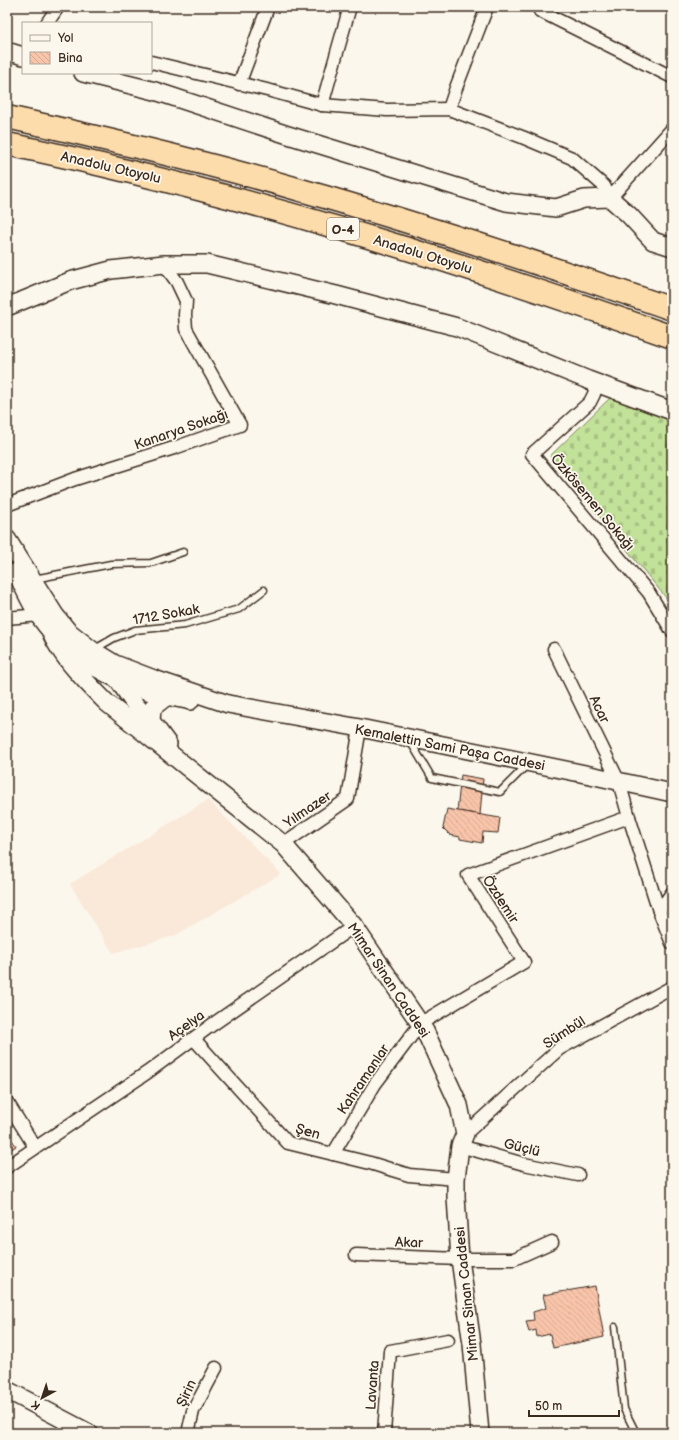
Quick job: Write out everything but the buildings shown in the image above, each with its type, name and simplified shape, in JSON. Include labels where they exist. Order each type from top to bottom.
[{"type":"highway","name":"Anadolu Otoyolu","points":[[7,117],[159,152],[304,190],[439,232],[672,309]]},
{"type":"highway","name":"Anadolu Otoyolu","points":[[7,144],[152,177],[304,217],[569,300],[672,337]]},
{"type":"street","points":[[48,22],[58,7]]},
{"type":"street","points":[[239,84],[268,7]]},
{"type":"street","points":[[449,109],[488,7]]},
{"type":"street","points":[[322,105],[349,10]]},
{"type":"street","points":[[540,11],[672,77]]},
{"type":"street","points":[[7,51],[22,56]]},
{"type":"street","points":[[152,62],[322,105],[387,110],[449,109],[572,158],[604,186],[610,198],[629,215],[653,241],[672,247]]},
{"type":"street","points":[[87,74],[155,91],[506,202],[556,208],[584,199],[610,198],[672,129]]},
{"type":"street","points":[[7,307],[70,281],[111,270],[164,264],[207,264],[328,293],[457,327],[597,383],[672,411]]},
{"type":"street","name":"Kanarya Sokağı","points":[[7,505],[75,479],[177,447],[240,425],[186,329],[186,302],[177,282],[164,264]]},
{"type":"street","name":"Özkösemen Sokağı","points":[[597,383],[590,402],[532,454],[649,593],[672,631]]},
{"type":"street","name":"Kemalettin Sami Paşa Caddesi","points":[[7,539],[55,615],[68,631],[115,664],[228,704]]},
{"type":"street","name":"Kemalettin Sami Paşa Caddesi","points":[[7,556],[39,615],[50,630],[89,664],[118,679],[157,694],[202,703],[228,704],[360,728],[672,793]]},
{"type":"street","points":[[7,618],[39,615]]},
{"type":"street","points":[[50,630],[53,640],[85,681],[114,709],[198,774]]},
{"type":"street","name":"Acar","points":[[554,649],[619,782],[659,911],[672,943]]},
{"type":"street","points":[[99,654],[136,706],[168,744],[198,774]]},
{"type":"street","points":[[114,709],[110,694],[118,679],[134,671]]},
{"type":"street","points":[[150,721],[152,708],[167,696]]},
{"type":"street","name":"Yılmazer","points":[[283,844],[348,799],[360,728]]},
{"type":"street","name":"Mimar Sinan Caddesi","points":[[198,774],[283,844],[354,926],[421,1023],[459,1105],[463,1140],[456,1179],[460,1259],[472,1344],[480,1433]]},
{"type":"street","name":"Özdemir","points":[[421,1023],[524,962],[468,875],[629,817]]},
{"type":"street","points":[[659,911],[672,893]]},
{"type":"street","name":"Açelya","points":[[7,1167],[148,1072],[354,926]]},
{"type":"street","name":"Sümbül","points":[[463,1140],[559,1049],[672,987]]},
{"type":"street","name":"Kahramanlar","points":[[333,1154],[375,1084],[421,1023]]},
{"type":"street","name":"Şen","points":[[194,1038],[288,1143],[370,1163],[409,1175],[456,1179]]},
{"type":"street","points":[[7,1102],[35,1147]]},
{"type":"street","name":"Güçlü","points":[[463,1140],[524,1164],[578,1175]]},
{"type":"street","name":"Akar","points":[[356,1255],[460,1259],[514,1259],[552,1242]]},
{"type":"street","name":"Lavanta","points":[[384,1433],[390,1351],[448,1340]]},
{"type":"street","name":"Şirin","points":[[188,1433],[193,1411],[216,1368]]},
{"type":"street","points":[[7,1390],[89,1433]]},
{"type":"lane","points":[[32,579],[111,564],[151,563],[184,552]]},
{"type":"lane","name":"1712 Sokak","points":[[99,654],[114,638],[135,630],[186,626],[240,609],[264,590]]},
{"type":"lane","points":[[408,738],[432,778],[440,780],[500,792],[530,763]]},
{"type":"lane","points":[[615,1327],[624,1409],[636,1433]]},
{"type":"shaded area","points":[[208,800],[281,874],[174,936],[113,953],[70,884]]},
{"type":"green space","points":[[611,397],[672,421],[672,605],[550,456]]}]
